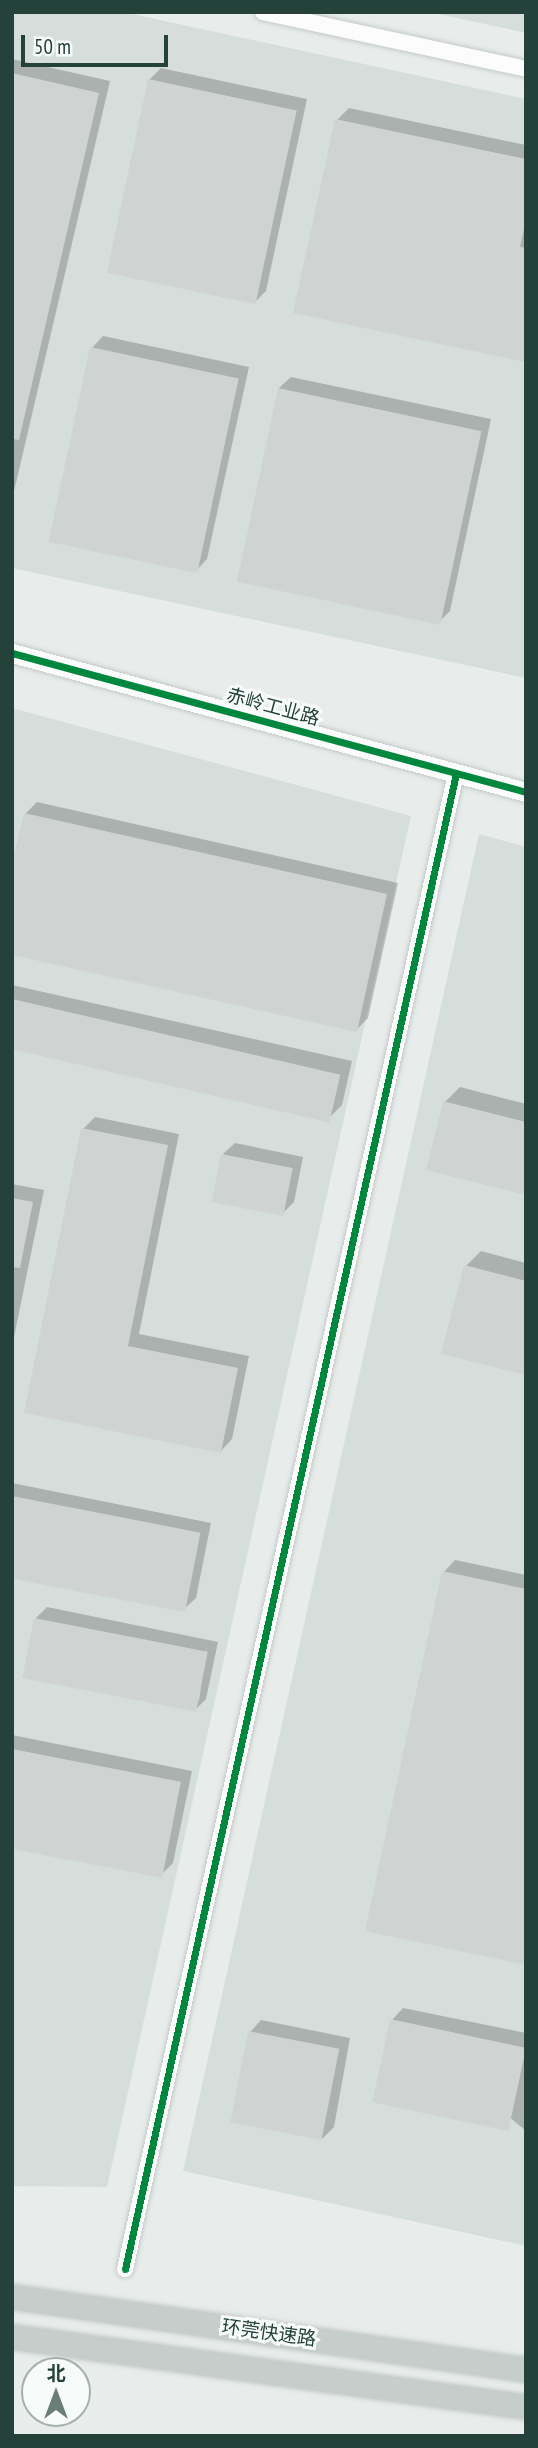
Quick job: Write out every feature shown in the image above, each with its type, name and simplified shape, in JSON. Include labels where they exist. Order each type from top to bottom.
[{"type":"highway","name":"环莞快速路","points":[[12,2297],[526,2370]]},
{"type":"highway","name":"环莞快速路","points":[[12,2337],[526,2407]]},
{"type":"street","points":[[263,12],[526,69]]},
{"type":"street","name":"赤岭工业路","points":[[12,653],[526,792]]},
{"type":"street","points":[[125,2269],[456,773]]},
{"type":"shaded area","points":[[12,12],[123,12],[526,99],[526,678],[12,568]]},
{"type":"shaded area","points":[[429,12],[526,12],[526,33]]},
{"type":"shaded area","points":[[12,708],[411,816],[107,2187],[12,2186]]},
{"type":"shaded area","points":[[479,834],[526,847],[526,2246],[183,2171]]},
{"type":"building","points":[[12,73],[99,93],[19,440],[12,439]]},
{"type":"building","points":[[148,79],[297,111],[256,304],[107,273]]},
{"type":"building","points":[[335,119],[526,159],[526,220],[520,247],[526,248],[526,362],[293,313]]},
{"type":"building","points":[[90,347],[239,379],[197,573],[49,542]]},
{"type":"building","points":[[278,388],[481,431],[440,625],[237,582]]},
{"type":"building","points":[[24,813],[387,894],[357,1032],[12,955],[12,864]]},
{"type":"building","points":[[12,999],[340,1075],[329,1123],[12,1049]]},
{"type":"building","points":[[443,1101],[526,1122],[526,1195],[426,1170]]},
{"type":"building","points":[[81,1128],[168,1145],[128,1346],[238,1368],[221,1453],[24,1413]]},
{"type":"building","points":[[221,1154],[293,1168],[283,1216],[212,1202]]},
{"type":"building","points":[[12,1198],[33,1202],[20,1268],[12,1267]]},
{"type":"building","points":[[464,1265],[526,1281],[526,1375],[441,1354]]},
{"type":"building","points":[[12,1496],[200,1533],[185,1612],[12,1579]]},
{"type":"building","points":[[442,1571],[526,1589],[526,1965],[365,1931]]},
{"type":"building","points":[[34,1618],[208,1652],[196,1712],[22,1678]]},
{"type":"building","points":[[12,1749],[181,1782],[162,1878],[12,1849]]},
{"type":"building","points":[[390,2019],[526,2048],[508,2131],[372,2102]]},
{"type":"building","points":[[248,2031],[339,2049],[322,2140],[230,2122]]},
{"type":"cycle path","points":[[12,653],[526,792]]},
{"type":"cycle path","points":[[125,2269],[456,773]]}]
